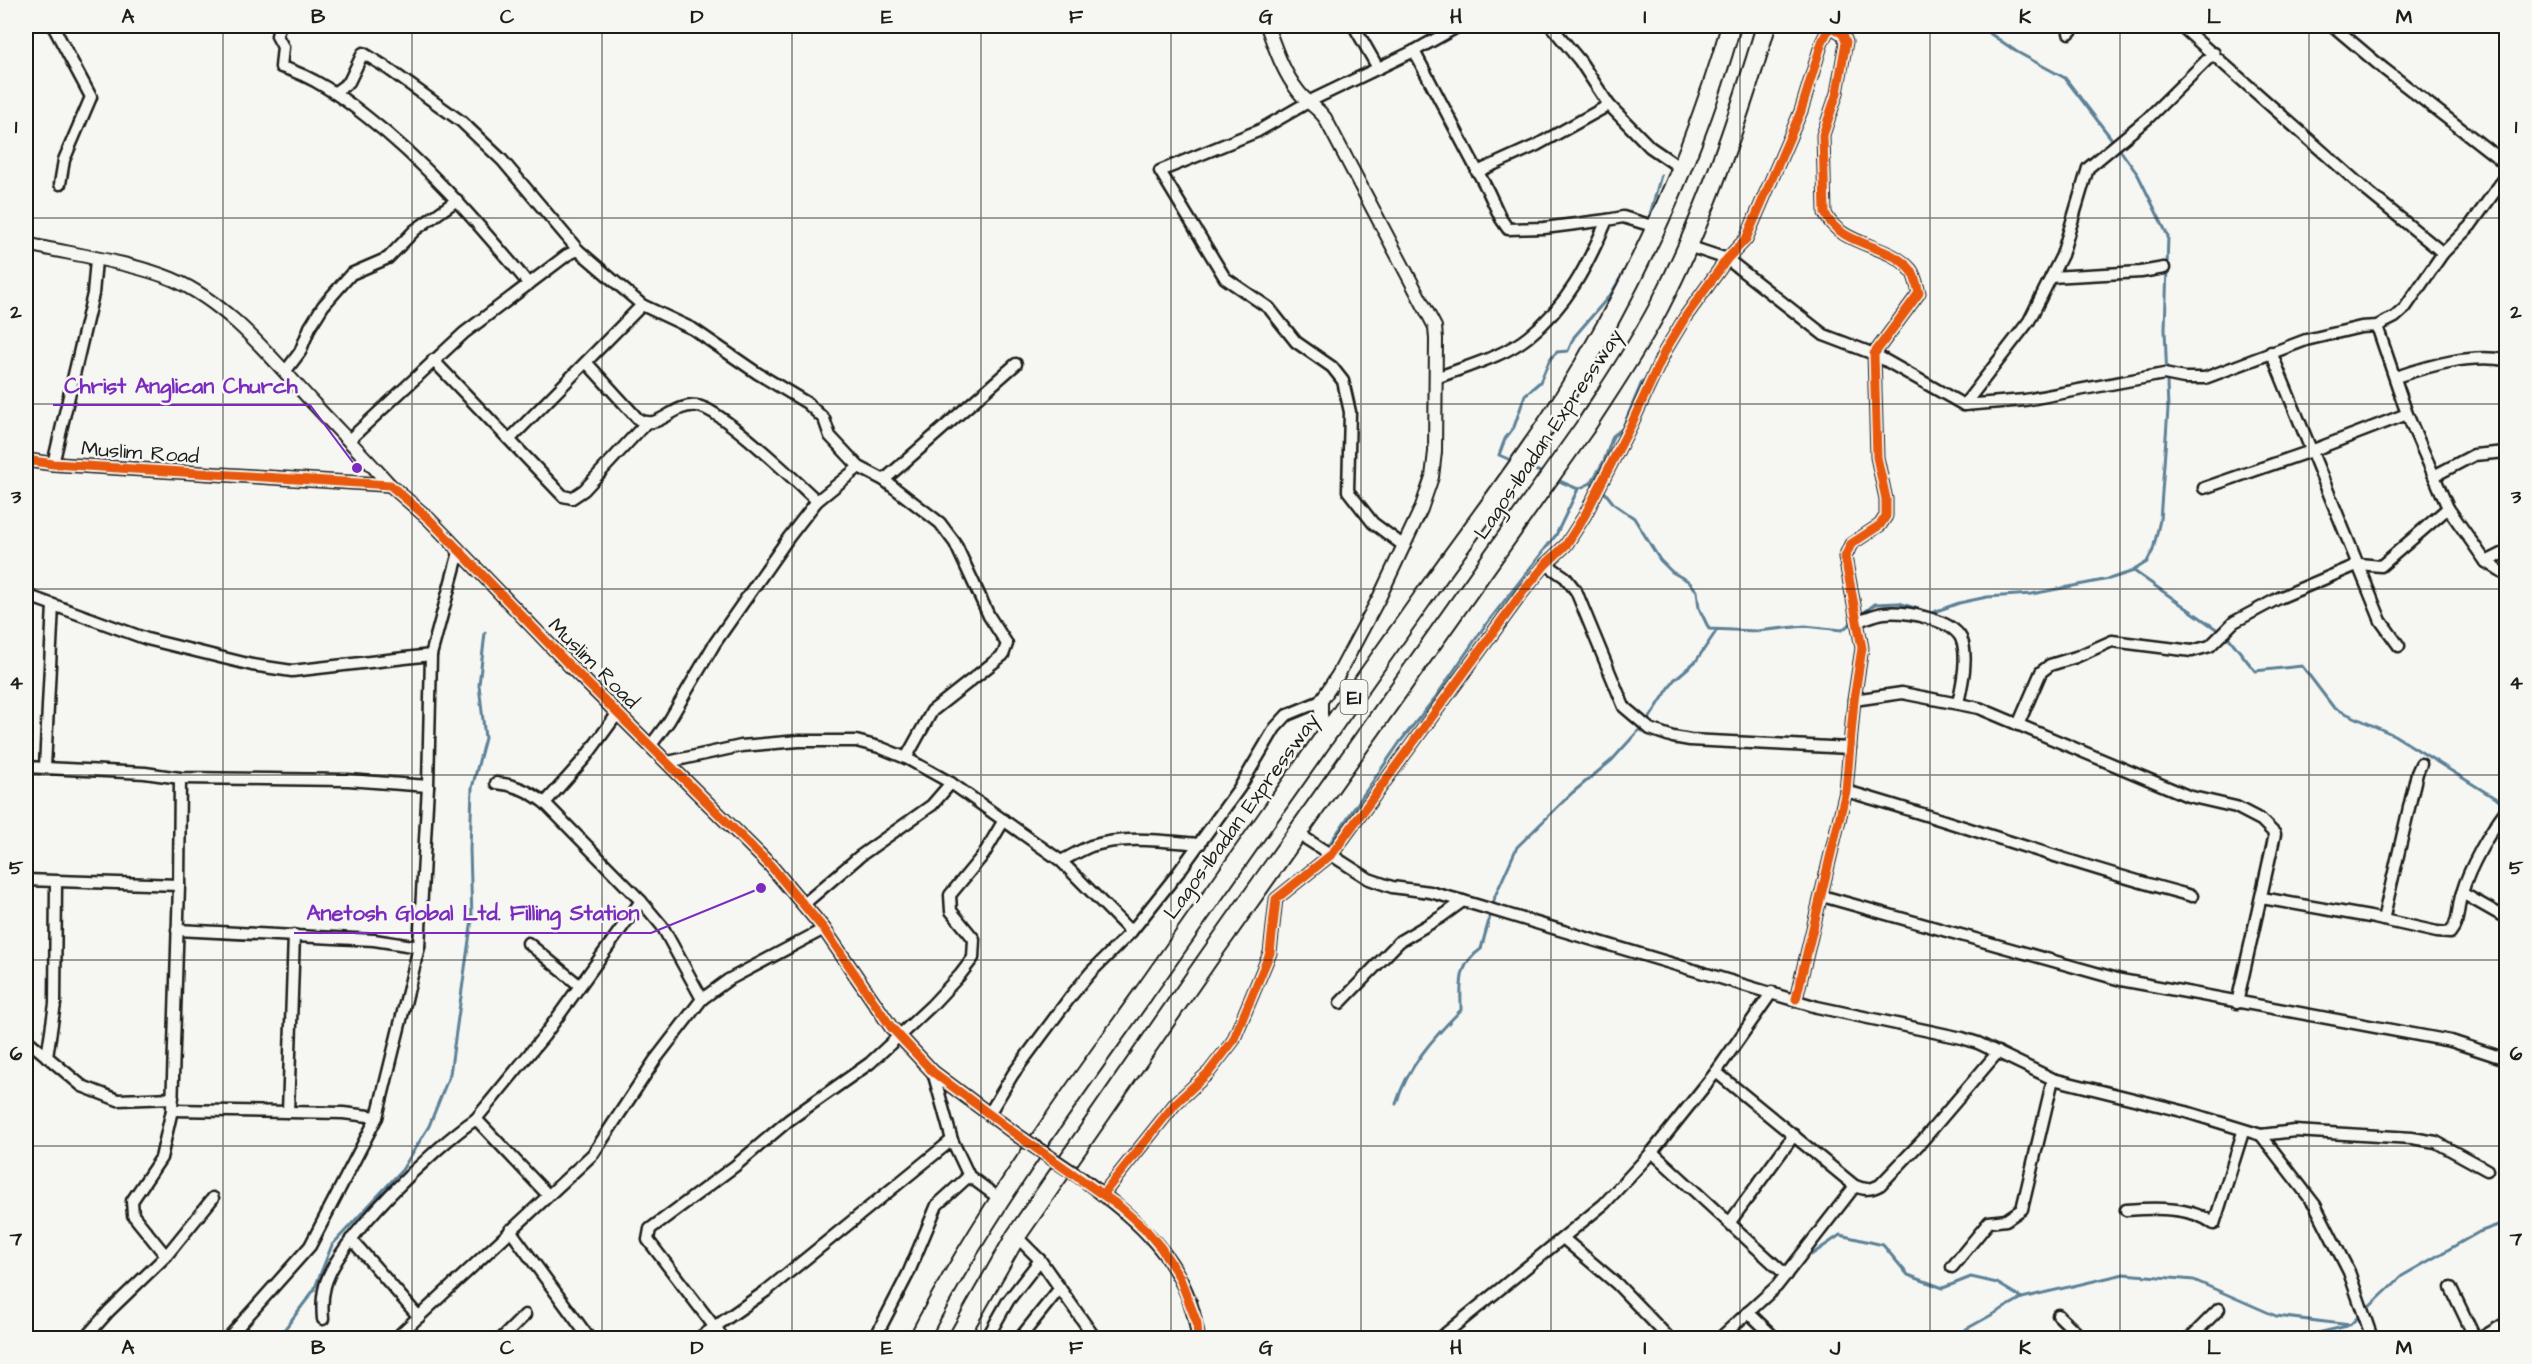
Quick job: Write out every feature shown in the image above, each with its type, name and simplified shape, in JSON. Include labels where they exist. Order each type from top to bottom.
[{"type":"highway","name":"Lagos-Ibadan Expressway","points":[[919,1338],[939,1299],[1000,1199],[1066,1100],[1326,737],[1560,404],[1606,326],[1656,227],[1682,169],[1731,26]]},
{"type":"highway","name":"Lagos-Ibadan Expressway","points":[[958,1338],[1016,1236],[1297,833],[1585,428],[1658,309],[1688,246],[1719,171],[1766,26]]},
{"type":"street","points":[[53,26],[92,97],[64,160],[60,184]]},
{"type":"street","points":[[279,26],[277,36],[283,48],[281,68],[296,71],[334,93],[385,131],[419,161],[457,200],[529,284]]},
{"type":"street","points":[[1267,26],[1288,76],[1302,96],[1318,108],[1325,118],[1434,327],[1436,378],[1432,477],[1404,546],[1338,675],[1321,701],[1321,715],[1326,737]]},
{"type":"street","points":[[1354,26],[1378,68]]},
{"type":"street","points":[[1404,546],[1373,523],[1348,491],[1350,411],[1342,381],[1332,367],[1296,342],[1269,308],[1225,278],[1160,171],[1258,131],[1310,101],[1414,51],[1459,26]]},
{"type":"street","points":[[1551,26],[1580,61],[1609,105],[1650,147],[1682,169]]},
{"type":"street","points":[[1102,1194],[1175,1104],[1209,1072],[1233,1041],[1270,953],[1276,898],[1332,854],[1522,593],[1546,564],[1566,545],[1585,515],[1631,425],[1665,351],[1686,316],[1727,259],[1746,238],[1801,111],[1822,42],[1830,26],[1843,34],[1846,42],[1837,93],[1822,135],[1825,213],[1830,224],[1855,239],[1892,256],[1912,271],[1919,293],[1874,354],[1876,457],[1886,499],[1886,516],[1880,525],[1851,544],[1845,557],[1862,648],[1854,700],[1846,791],[1796,999]]},
{"type":"street","points":[[2181,26],[2367,191],[2443,253]]},
{"type":"street","points":[[2333,26],[2384,69],[2506,164]]},
{"type":"street","points":[[2500,26],[2506,32]]},
{"type":"street","points":[[1414,51],[1508,229],[1544,228],[1623,217],[1656,227]]},
{"type":"street","points":[[334,93],[349,82],[363,53],[384,66],[462,122],[502,160],[578,250],[642,305],[693,329],[757,373],[807,403],[824,419],[830,436],[859,466],[884,480],[940,523],[955,543],[988,616],[1007,644],[1003,655],[932,711],[906,758]]},
{"type":"street","points":[[1964,405],[2029,321],[2062,255],[2088,168],[2147,119],[2214,53]]},
{"type":"street","points":[[1477,172],[1537,145],[1609,105]]},
{"type":"street","points":[[1688,246],[1727,259],[1824,335],[1874,354],[1964,405],[2025,400],[2168,374],[2184,378],[2205,378],[2271,352],[2333,333],[2377,326],[2405,308],[2443,253],[2470,226],[2506,176]]},
{"type":"street","points":[[285,372],[300,352],[309,327],[323,306],[351,274],[388,258],[415,230],[457,200]]},
{"type":"street","points":[[1436,378],[1498,354],[1528,338],[1565,302],[1588,264],[1607,220]]},
{"type":"street","points":[[26,244],[172,279],[194,291],[228,315],[285,372],[390,485]]},
{"type":"street","points":[[349,440],[464,333],[578,250]]},
{"type":"street","points":[[53,464],[93,294],[96,260]]},
{"type":"street","points":[[2051,277],[2141,272],[2164,268]]},
{"type":"street","points":[[510,439],[642,305]]},
{"type":"street","points":[[2377,326],[2407,414],[2448,508],[2486,562],[2506,576]]},
{"type":"street","points":[[2271,352],[2381,621],[2399,646]]},
{"type":"street","points":[[433,360],[563,496],[572,498],[584,490],[645,424]]},
{"type":"street","points":[[2396,377],[2433,365],[2469,360],[2506,360]]},
{"type":"street","points":[[587,363],[645,424],[652,425],[684,407],[699,405],[748,439],[817,501]]},
{"type":"street","points":[[884,480],[1016,364]]},
{"type":"street","points":[[2204,488],[2311,451],[2407,414]]},
{"type":"street","points":[[2434,476],[2474,455],[2506,452]]},
{"type":"street","name":"Muslim Road","points":[[26,460],[53,464],[390,485],[423,513],[618,714],[750,844],[824,929],[898,1036],[933,1072],[1017,1135],[1081,1178],[1145,1229],[1161,1248],[1179,1276],[1197,1323],[1198,1338]]},
{"type":"street","points":[[651,745],[669,721],[714,643],[817,501],[859,466]]},
{"type":"street","points":[[2018,725],[2041,672],[2050,665],[2076,657],[2112,641],[2192,651],[2210,646],[2234,622],[2279,598],[2359,564],[2381,566],[2448,508]]},
{"type":"street","points":[[228,1338],[310,1246],[377,1117],[418,946],[428,786],[431,655],[459,552]]},
{"type":"street","points":[[2486,562],[2506,552]]},
{"type":"street","points":[[1546,564],[1565,577],[1576,591],[1624,707],[1650,729],[1673,738],[1690,740],[1850,748]]},
{"type":"street","points":[[26,595],[147,639],[252,665],[292,671],[431,655]]},
{"type":"street","points":[[45,767],[53,605]]},
{"type":"street","points":[[1857,621],[1884,613],[1921,616],[1954,628],[1962,640],[1965,675],[1958,703]]},
{"type":"street","points":[[1854,700],[1902,693],[1979,708],[2187,796],[2236,807],[2260,820],[2276,834],[2237,1003]]},
{"type":"street","points":[[989,1114],[1013,1074],[1071,996],[1090,972],[1131,932],[1200,844],[1240,788],[1275,728],[1287,715],[1321,701]]},
{"type":"street","points":[[545,803],[585,758],[618,714]]},
{"type":"street","points":[[668,762],[741,746],[834,740],[856,741],[879,747],[906,758],[951,783],[1004,819],[1061,861],[1131,932]]},
{"type":"street","points":[[2383,920],[2400,840],[2421,764]]},
{"type":"street","points":[[26,767],[145,773],[180,778],[348,780],[428,786]]},
{"type":"street","points":[[166,1256],[133,1215],[132,1201],[161,1158],[172,1110],[180,778]]},
{"type":"street","points":[[496,783],[513,784],[530,792],[545,803],[641,901],[662,926],[702,999]]},
{"type":"street","points":[[804,904],[860,856],[932,805],[951,783]]},
{"type":"street","points":[[1846,791],[1951,821],[2048,855],[2192,896]]},
{"type":"street","points":[[2262,898],[2450,933],[2456,926],[2462,893],[2506,810]]},
{"type":"street","points":[[723,1338],[648,1240],[650,1229],[735,1166],[789,1120],[870,1063],[931,1006],[973,958],[974,939],[951,911],[950,895],[984,854],[1004,819]]},
{"type":"street","points":[[1297,833],[1368,879],[1392,887],[1430,892],[1463,901],[1817,1007],[1962,1038],[1998,1052],[2053,1079],[2186,1112],[2243,1132],[2261,1135],[2295,1131],[2412,1138],[2436,1142],[2487,1170]]},
{"type":"street","points":[[1061,861],[1091,846],[1116,841],[1143,840],[1200,844]]},
{"type":"street","points":[[26,880],[179,885]]},
{"type":"street","points":[[47,1057],[55,1004],[56,882]]},
{"type":"street","points":[[2462,893],[2506,918]]},
{"type":"street","points":[[1822,896],[2121,980],[2451,1041],[2506,1059]]},
{"type":"street","points":[[323,1319],[322,1302],[325,1285],[351,1239],[444,1142],[476,1119],[544,1036],[641,901]]},
{"type":"street","points":[[1340,1003],[1400,941],[1463,901]]},
{"type":"street","points":[[396,1338],[592,1154],[655,1060],[702,999],[737,975],[824,929]]},
{"type":"street","points":[[177,930],[374,940],[418,946]]},
{"type":"street","points":[[288,1112],[294,935]]},
{"type":"street","points":[[528,943],[579,985]]},
{"type":"street","points":[[1440,1338],[1604,1204],[1652,1152],[1716,1072],[1772,992]]},
{"type":"street","points":[[26,1039],[82,1086],[118,1100],[172,1098]]},
{"type":"street","points":[[1716,1072],[1855,1186],[1864,1190],[1880,1185],[1923,1140],[1998,1052]]},
{"type":"street","points":[[933,1072],[952,1140],[969,1176],[1000,1199]]},
{"type":"street","points":[[1952,1267],[1989,1222],[2006,1220],[2022,1209],[2053,1079]]},
{"type":"street","points":[[172,1110],[343,1113],[377,1117]]},
{"type":"street","points":[[476,1119],[548,1195]]},
{"type":"street","points":[[2126,1210],[2157,1208],[2181,1211],[2209,1220],[2214,1224],[2243,1132]]},
{"type":"street","points":[[1730,1222],[1794,1135]]},
{"type":"street","points":[[2261,1135],[2315,1205],[2349,1272],[2372,1338]]},
{"type":"street","points":[[699,1338],[766,1292],[952,1140]]},
{"type":"street","points":[[1652,1152],[1786,1275]]},
{"type":"street","points":[[875,1338],[908,1275],[937,1205],[969,1176]]},
{"type":"street","points":[[1720,1338],[1786,1275],[1855,1186]]},
{"type":"street","points":[[86,1338],[109,1311],[166,1256],[213,1198]]},
{"type":"street","points":[[510,1230],[589,1338]]},
{"type":"street","points":[[1016,1236],[1040,1260],[1095,1338]]},
{"type":"street","points":[[351,1239],[419,1317]]},
{"type":"street","points":[[1564,1239],[1617,1284],[1667,1338]]},
{"type":"street","points":[[987,1338],[1008,1301],[1040,1260]]},
{"type":"street","points":[[1020,1338],[1060,1288]]},
{"type":"street","points":[[2451,1288],[2475,1338]]},
{"type":"street","points":[[2190,1338],[2218,1309]]},
{"type":"street","points":[[1748,1312],[1775,1338]]},
{"type":"street","points":[[502,1338],[510,1333],[525,1315]]},
{"type":"street","points":[[2058,1315],[2082,1338]]},
{"type":"street","points":[[2481,1338],[2506,1323]]},
{"type":"waterway","points":[[1979,26],[2017,52],[2065,78],[2114,142]]},
{"type":"waterway","points":[[2118,147],[2138,175],[2168,236],[2165,329],[2168,409],[2160,520],[2153,550],[2147,562],[2134,570]]},
{"type":"waterway","points":[[1648,222],[1661,175]]},
{"type":"waterway","points":[[1515,462],[1499,455],[1505,439],[1514,427],[1525,395],[1540,382],[1550,359],[1557,352],[1568,351],[1574,337],[1611,294],[1629,263]]},
{"type":"waterway","points":[[1591,483],[1604,461],[1613,436],[1622,429],[1642,382]]},
{"type":"waterway","points":[[1527,467],[1543,473]]},
{"type":"waterway","points":[[1557,480],[1578,489],[1591,483],[1603,490],[1614,504],[1634,518],[1660,560],[1672,572],[1688,581],[1697,591],[1699,608],[1709,629],[1757,631],[1805,626],[1842,630],[1854,621]]},
{"type":"waterway","points":[[1328,846],[1484,627],[1556,535],[1578,489]]},
{"type":"waterway","points":[[1861,615],[1875,604],[1899,603],[1931,613],[1959,603],[1987,597],[2032,594],[2109,579],[2134,571],[2229,638],[2255,671],[2302,666],[2334,708],[2394,735],[2506,805]]},
{"type":"waterway","points":[[1493,906],[1495,896],[1517,847],[1572,793],[1612,760],[1649,719],[1674,680],[1696,661],[1717,630]]},
{"type":"waterway","points":[[278,1338],[314,1290],[332,1245],[402,1170],[429,1126],[450,1074],[472,919],[470,849],[472,788],[485,738],[479,685],[485,633]]},
{"type":"waterway","points":[[1396,1104],[1407,1077],[1422,1053],[1461,1010],[1461,983],[1464,969],[1473,955],[1481,949],[1491,913]]},
{"type":"waterway","points":[[2365,1311],[2402,1276],[2479,1232],[2506,1222]]},
{"type":"waterway","points":[[1811,1255],[1840,1235],[1883,1245],[1908,1275],[1943,1288],[1971,1277],[1997,1283],[2022,1298]]},
{"type":"waterway","points":[[1950,1338],[2022,1298],[2124,1274],[2194,1280],[2276,1316],[2350,1325],[2360,1315]]},
{"type":"waterway","points":[[2297,1338],[2347,1326]]},
{"type":"cycle path","points":[[1103,1194],[1175,1104],[1209,1072],[1233,1041],[1270,953],[1276,899],[1332,854],[1522,593],[1546,564],[1566,545],[1585,515],[1631,425],[1665,351],[1686,316],[1727,259],[1746,239],[1801,111],[1822,42],[1830,26],[1843,34],[1846,42],[1837,93],[1823,135],[1825,213],[1832,224],[1853,239],[1902,261],[1911,270],[1919,293],[1874,354],[1877,457],[1886,499],[1886,516],[1880,525],[1851,544],[1845,557],[1862,648],[1854,700],[1846,791],[1796,999]]},
{"type":"cycle path","points":[[26,460],[53,464],[390,485],[429,519],[571,667],[770,865],[824,929],[891,1027],[933,1072],[1017,1135],[1119,1206],[1145,1229],[1161,1248],[1179,1276],[1197,1323],[1198,1338]]},
{"type":"place","name":"Christ Anglican Church","points":[[357,468]]},
{"type":"place","name":"Anetosh Global Ltd. Filling Station","points":[[761,888]]}]
